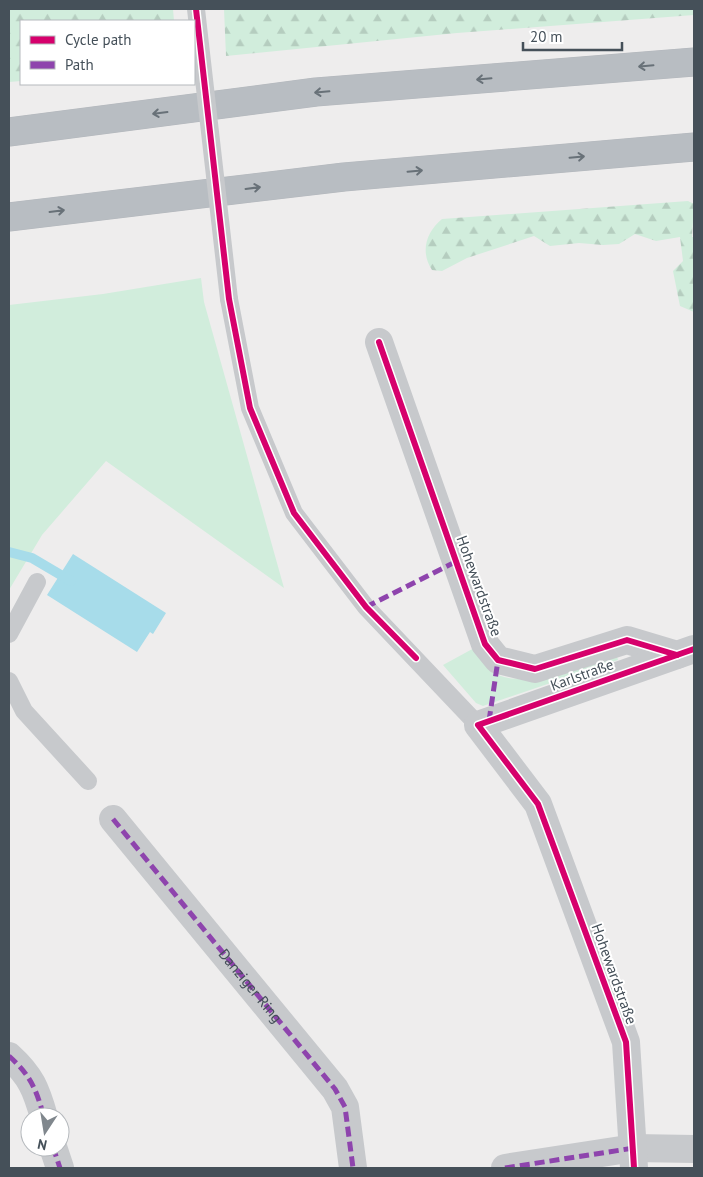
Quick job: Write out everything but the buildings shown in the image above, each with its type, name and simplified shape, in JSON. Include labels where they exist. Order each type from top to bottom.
[{"type":"highway","points":[[9,132],[316,92],[694,62]]},
{"type":"highway","points":[[9,217],[344,177],[694,147]]},
{"type":"street","name":"Hohewardstraße","points":[[379,342],[485,644],[498,660],[535,669],[627,640],[686,652]]},
{"type":"street","name":"Karlstraße","points":[[478,725],[686,652]]},
{"type":"street","name":"Hohewardstraße","points":[[478,725],[538,804],[626,1042],[634,1158]]},
{"type":"street","name":"Danziger Ring","points":[[113,819],[334,1089],[345,1108],[353,1168]]},
{"type":"street","points":[[9,1056],[24,1070],[35,1086],[41,1107]]},
{"type":"street","points":[[505,1168],[634,1158],[694,1149]]},
{"type":"lane","points":[[196,9],[229,299],[250,408],[294,513],[366,607],[478,725]]},
{"type":"lane","points":[[9,634],[37,582]]},
{"type":"lane","points":[[9,681],[24,711],[88,781]]},
{"type":"green space","points":[[9,9],[173,9],[174,20],[20,20],[20,81],[9,82]]},
{"type":"green space","points":[[224,9],[694,9],[694,15],[457,33],[226,56]]},
{"type":"green space","points":[[688,201],[694,204],[692,237],[694,237],[694,312],[680,306],[673,271],[683,261],[680,237],[656,241],[635,234],[619,244],[579,243],[550,246],[534,236],[467,258],[442,271],[432,270],[426,256],[426,243],[429,236],[436,224],[442,219]]},
{"type":"green space","points":[[201,278],[204,302],[284,588],[106,461],[42,535],[9,590],[9,305],[103,294]]},
{"type":"green space","points":[[476,647],[484,662],[494,673],[515,679],[616,653],[618,660],[483,706],[476,703],[443,665]]},
{"type":"water","points":[[73,554],[166,613],[153,634],[150,632],[137,652],[47,595]]},
{"type":"waterway","points":[[9,552],[32,558],[71,581]]},
{"type":"marked path","points":[[366,607],[457,561]]},
{"type":"marked path","points":[[489,721],[498,660]]},
{"type":"marked path","points":[[113,819],[335,1089],[345,1107],[353,1168]]},
{"type":"marked path","points":[[9,1056],[28,1077],[41,1107]]},
{"type":"marked path","points":[[505,1168],[634,1148]]},
{"type":"marked path","points":[[56,1157],[60,1168]]},
{"type":"cycle path","points":[[196,9],[229,299],[250,408],[294,513],[366,607],[416,658]]},
{"type":"cycle path","points":[[379,342],[485,644],[498,660],[535,669],[627,640],[677,655]]},
{"type":"cycle path","points":[[634,1168],[626,1042],[538,804],[478,725],[694,649]]}]
